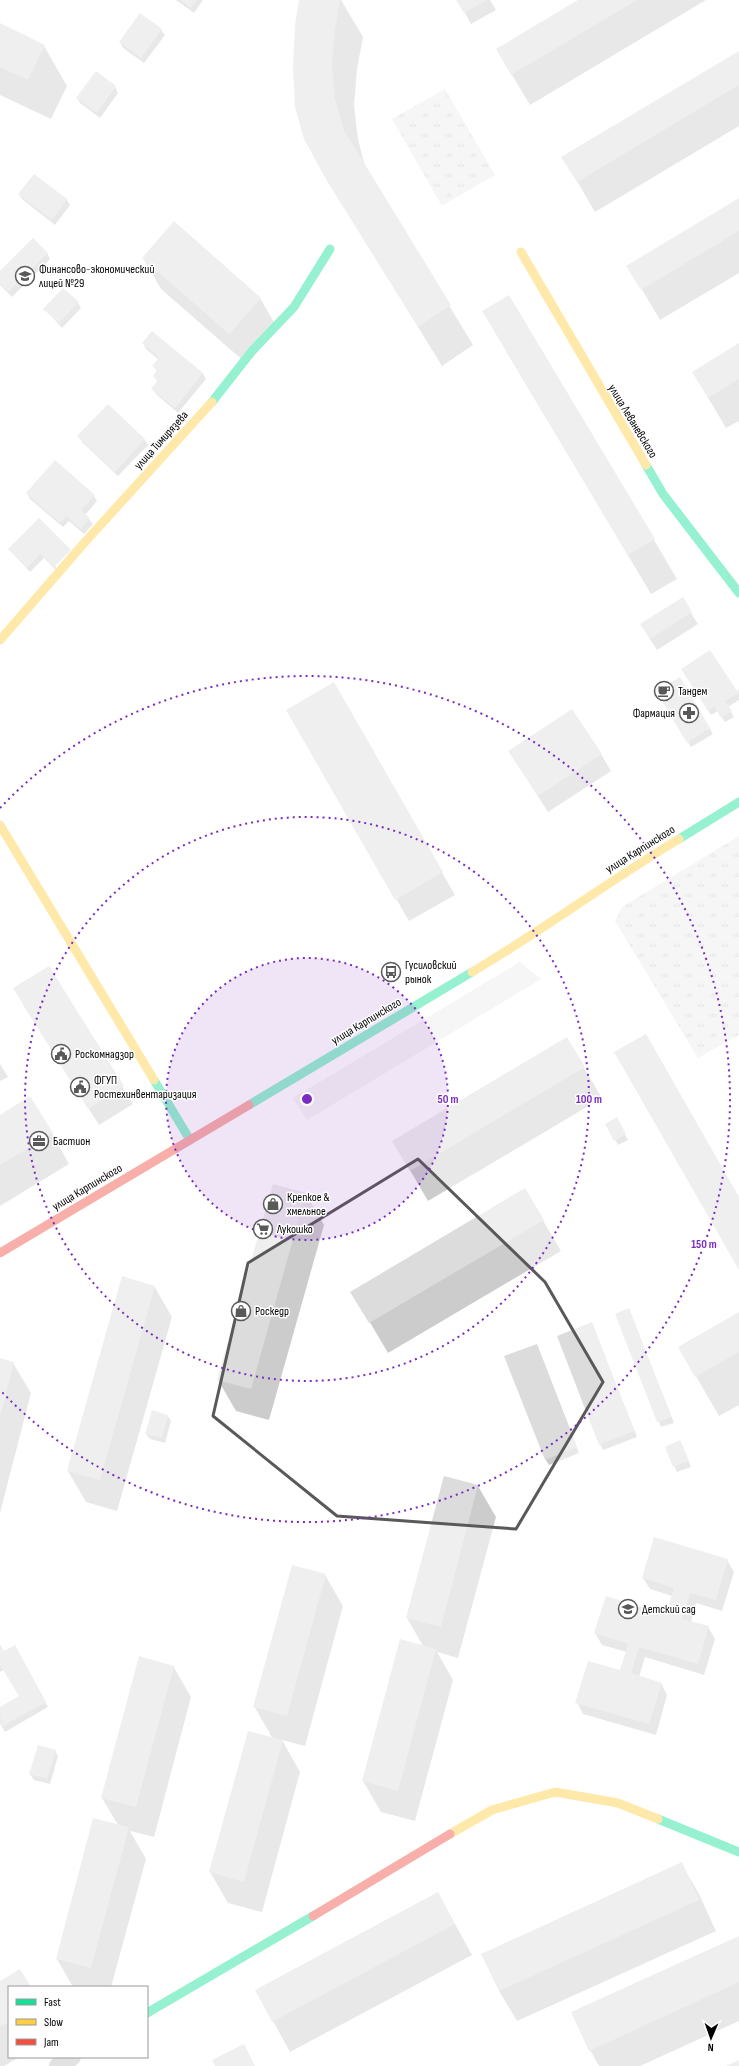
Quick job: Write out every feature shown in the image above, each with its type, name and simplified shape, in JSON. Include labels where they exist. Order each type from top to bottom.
[{"type":"street","name":"улица Тимирязева","points":[[0,640],[85,542],[207,408],[252,351],[294,306],[330,249]]},
{"type":"street","name":"улица Леваневского","points":[[521,252],[663,494],[739,592]]},
{"type":"street","name":"улица Карпинского","points":[[0,1253],[523,942],[627,870],[739,802]]},
{"type":"street","points":[[0,825],[190,1140]]},
{"type":"street","points":[[148,2012],[492,1810],[555,1792],[618,1803],[739,1852]]},
{"type":"street","points":[[58,2066],[70,2058]]},
{"type":"highlighted area","points":[[418,1159],[545,1282],[603,1382],[516,1529],[337,1516],[213,1416],[248,1263]]},
{"type":"green space","points":[[445,89],[495,175],[442,206],[392,119]]},
{"type":"green space","points":[[739,836],[739,1035],[698,1058],[615,921],[622,907]]},
{"type":"green space","points":[[520,962],[541,979],[307,1120],[293,1098]]},
{"type":"building","points":[[180,0],[197,0],[191,8]]},
{"type":"building","points":[[299,0],[340,0],[335,29],[332,65],[335,99],[344,130],[451,305],[418,327],[327,181],[304,139],[295,107],[293,67],[295,25]]},
{"type":"building","points":[[456,0],[487,0],[464,13]]},
{"type":"building","points":[[578,0],[637,0],[511,75],[496,49]]},
{"type":"building","points":[[140,13],[162,29],[141,58],[119,42]]},
{"type":"building","points":[[0,23],[45,45],[28,80],[0,67]]},
{"type":"building","points":[[739,51],[739,85],[577,182],[561,157]]},
{"type":"building","points":[[96,71],[116,86],[97,113],[76,98]]},
{"type":"building","points":[[34,174],[67,199],[52,220],[18,194]]},
{"type":"building","points":[[739,198],[739,231],[641,290],[626,266]]},
{"type":"building","points":[[174,221],[261,298],[229,334],[142,258]]},
{"type":"building","points":[[33,238],[48,253],[8,292],[0,284],[0,271]]},
{"type":"building","points":[[63,288],[79,302],[59,323],[43,309]]},
{"type":"building","points":[[509,295],[655,539],[628,555],[482,311]]},
{"type":"building","points":[[152,331],[203,373],[175,408],[151,389],[158,380],[153,376],[157,370],[152,366],[159,358],[142,343]]},
{"type":"building","points":[[739,343],[739,379],[708,398],[692,372]]},
{"type":"building","points":[[108,404],[145,439],[115,472],[77,436]]},
{"type":"building","points":[[55,460],[95,495],[81,510],[90,518],[81,529],[66,516],[60,523],[26,493]]},
{"type":"building","points":[[39,518],[71,550],[54,567],[40,554],[27,568],[8,549]]},
{"type":"building","points":[[683,597],[692,612],[650,639],[640,624]]},
{"type":"building","points":[[710,650],[737,691],[739,689],[739,693],[725,701],[732,711],[721,718],[714,706],[708,711],[681,669]]},
{"type":"building","points":[[680,677],[710,728],[687,743],[656,691]]},
{"type":"building","points":[[334,682],[443,872],[395,900],[286,710]]},
{"type":"building","points":[[572,709],[602,754],[538,796],[508,751]]},
{"type":"building","points":[[49,966],[124,1086],[88,1109],[13,988]]},
{"type":"building","points":[[646,1034],[739,1197],[739,1270],[614,1052]]},
{"type":"building","points":[[567,1037],[585,1067],[410,1171],[392,1141]]},
{"type":"building","points":[[30,1096],[53,1133],[0,1165],[0,1115]]},
{"type":"building","points":[[617,1117],[626,1134],[614,1141],[605,1124]]},
{"type":"building","points":[[273,1184],[306,1193],[251,1389],[217,1380]]},
{"type":"building","points":[[525,1188],[544,1220],[369,1323],[350,1292]]},
{"type":"building","points":[[122,1276],[155,1286],[100,1480],[67,1471]]},
{"type":"building","points":[[629,1308],[671,1417],[657,1422],[615,1314]]},
{"type":"building","points":[[739,1312],[739,1352],[695,1377],[678,1347]]},
{"type":"building","points":[[592,1322],[634,1431],[599,1445],[557,1336]]},
{"type":"building","points":[[537,1344],[577,1447],[545,1460],[504,1356]]},
{"type":"building","points":[[0,1358],[14,1362],[1,1414],[0,1414]]},
{"type":"building","points":[[152,1410],[168,1415],[162,1438],[145,1434]]},
{"type":"building","points":[[680,1440],[689,1461],[673,1467],[665,1447]]},
{"type":"building","points":[[444,1476],[478,1485],[441,1627],[406,1618]]},
{"type":"building","points":[[654,1537],[728,1559],[716,1600],[690,1593],[682,1619],[709,1626],[698,1664],[639,1647],[631,1673],[662,1683],[649,1724],[575,1703],[588,1661],[620,1670],[628,1644],[594,1633],[606,1596],[666,1614],[674,1588],[642,1578]]},
{"type":"building","points":[[292,1565],[326,1574],[287,1716],[253,1707]]},
{"type":"building","points":[[400,1639],[436,1649],[398,1791],[362,1781]]},
{"type":"building","points":[[0,1644],[4,1651],[15,1645],[46,1702],[1,1727],[0,1707],[19,1696],[0,1665]]},
{"type":"building","points":[[139,1656],[174,1666],[136,1807],[101,1798]]},
{"type":"building","points":[[248,1731],[283,1740],[244,1882],[209,1872]]},
{"type":"building","points":[[38,1745],[56,1750],[47,1779],[29,1774]]},
{"type":"building","points":[[93,1818],[129,1827],[91,1968],[56,1959]]},
{"type":"building","points":[[682,1862],[699,1900],[499,1991],[481,1954]]},
{"type":"building","points":[[438,1892],[455,1924],[272,2022],[255,1990]]},
{"type":"building","points":[[739,1936],[739,1982],[589,2051],[571,2012]]},
{"type":"building","points":[[20,1969],[30,1986],[8,1986],[8,2023],[0,2027],[0,1981]]},
{"type":"building","points":[[244,2044],[255,2066],[215,2066],[212,2060]]},
{"type":"building","points":[[739,2060],[739,2066],[726,2066]]},
{"type":"traffic: fast","points":[[212,402],[252,351],[294,307],[330,249]]},
{"type":"traffic: fast","points":[[646,465],[663,494],[739,593]]},
{"type":"traffic: fast","points":[[679,839],[739,802]]},
{"type":"traffic: fast","points":[[249,1105],[472,972]]},
{"type":"traffic: fast","points":[[154,1080],[190,1140]]},
{"type":"traffic: fast","points":[[658,1819],[739,1852]]},
{"type":"traffic: fast","points":[[148,2012],[313,1916]]},
{"type":"traffic: slow","points":[[521,252],[646,465]]},
{"type":"traffic: slow","points":[[0,640],[85,542],[212,402]]},
{"type":"traffic: slow","points":[[0,825],[154,1080]]},
{"type":"traffic: slow","points":[[472,972],[679,839]]},
{"type":"traffic: slow","points":[[450,1834],[492,1810],[555,1792],[618,1803],[658,1819]]},
{"type":"traffic: jam","points":[[0,1253],[249,1105]]},
{"type":"traffic: jam","points":[[313,1916],[450,1834]]},
{"type":"place","name":"Финансово-экономический лицей №29","points":[[25,276]]},
{"type":"place","name":"Тандем","points":[[664,691]]},
{"type":"place","name":"Фармация","points":[[689,713]]},
{"type":"place","name":"Гусиловский рынок","points":[[391,972]]},
{"type":"place","name":"Роскомнадзор","points":[[61,1054]]},
{"type":"place","name":"ФГУП Ростехинвентаризация","points":[[80,1087]]},
{"type":"place","name":"Бастион","points":[[39,1141]]},
{"type":"place","name":"Крепкое & хмельное","points":[[273,1204]]},
{"type":"place","name":"Лукошко","points":[[263,1229]]},
{"type":"place","name":"Роскедр","points":[[241,1311]]},
{"type":"place","name":"Детский сад","points":[[628,1609]]}]
